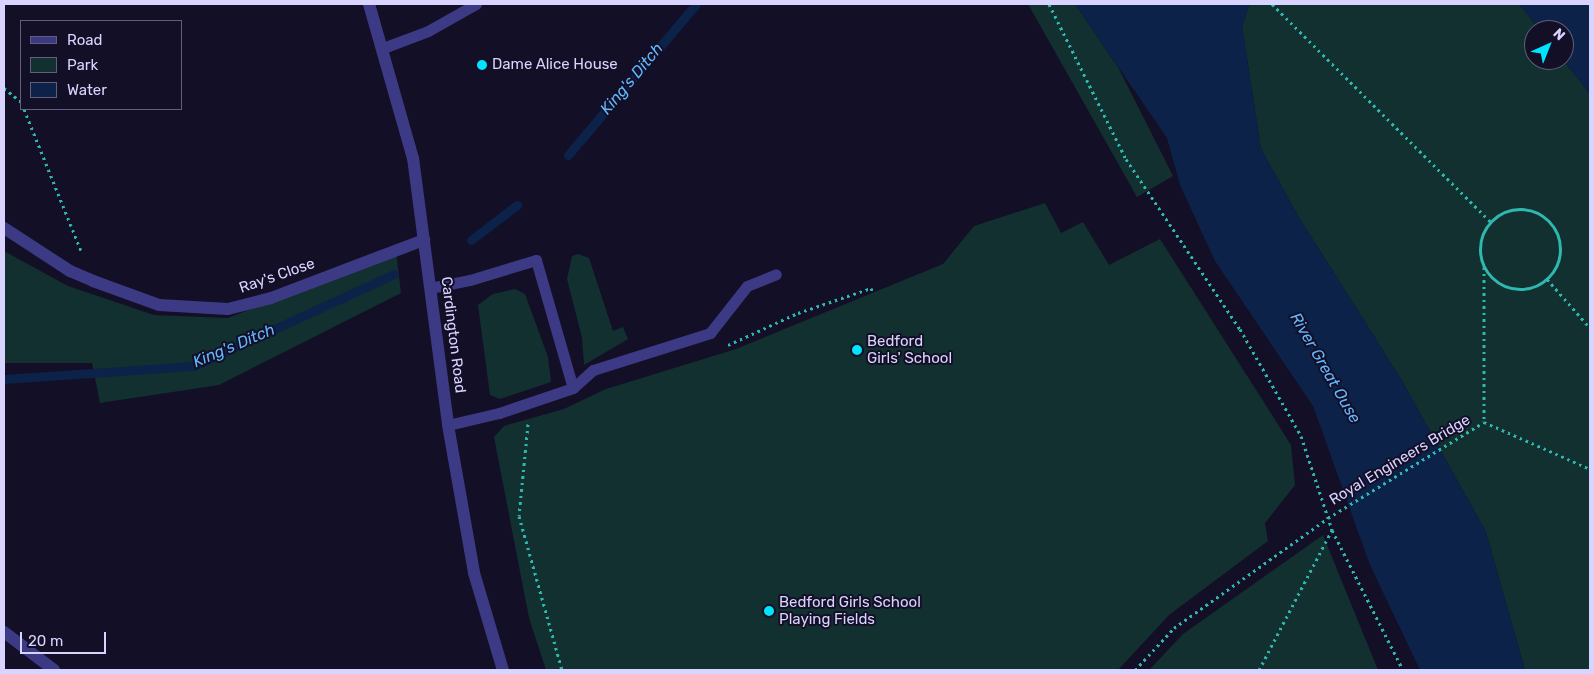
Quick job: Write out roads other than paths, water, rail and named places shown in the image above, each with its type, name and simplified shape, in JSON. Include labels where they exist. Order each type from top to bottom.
[{"type":"street","name":"Cardington Road","points":[[368,4],[383,48],[413,158],[448,424],[474,573],[503,670]]},
{"type":"street","name":"Ray's Close","points":[[4,228],[70,271],[158,305],[228,309],[271,298],[424,240]]},
{"type":"street","points":[[4,632],[54,670]]},
{"type":"lane","points":[[383,48],[428,32],[476,4]]},
{"type":"lane","points":[[430,288],[470,280],[536,260],[573,388]]},
{"type":"lane","points":[[448,424],[499,413],[573,388],[593,370],[710,333],[747,286],[776,274]]},
{"type":"water","name":"River Great Ouse","points":[[1075,4],[1250,4],[1242,26],[1261,149],[1298,216],[1401,379],[1486,532],[1525,670],[1420,670],[1370,565],[1313,406],[1215,261],[1180,185],[1167,138]]},
{"type":"water","points":[[1519,4],[1590,4],[1590,94],[1571,70],[1574,70],[1574,20],[1532,20]]},
{"type":"waterway","name":"King's Ditch","points":[[568,155],[696,4]]},
{"type":"waterway","name":"King's Ditch","points":[[471,240],[517,205]]},
{"type":"waterway","name":"King's Ditch","points":[[4,379],[194,366],[394,274]]},
{"type":"place","name":"Dame Alice House","points":[[482,65]]},
{"type":"place","name":"Bedford Girls' School","points":[[857,350]]},
{"type":"place","name":"Bedford Girls School Playing Fields","points":[[769,611]]}]
